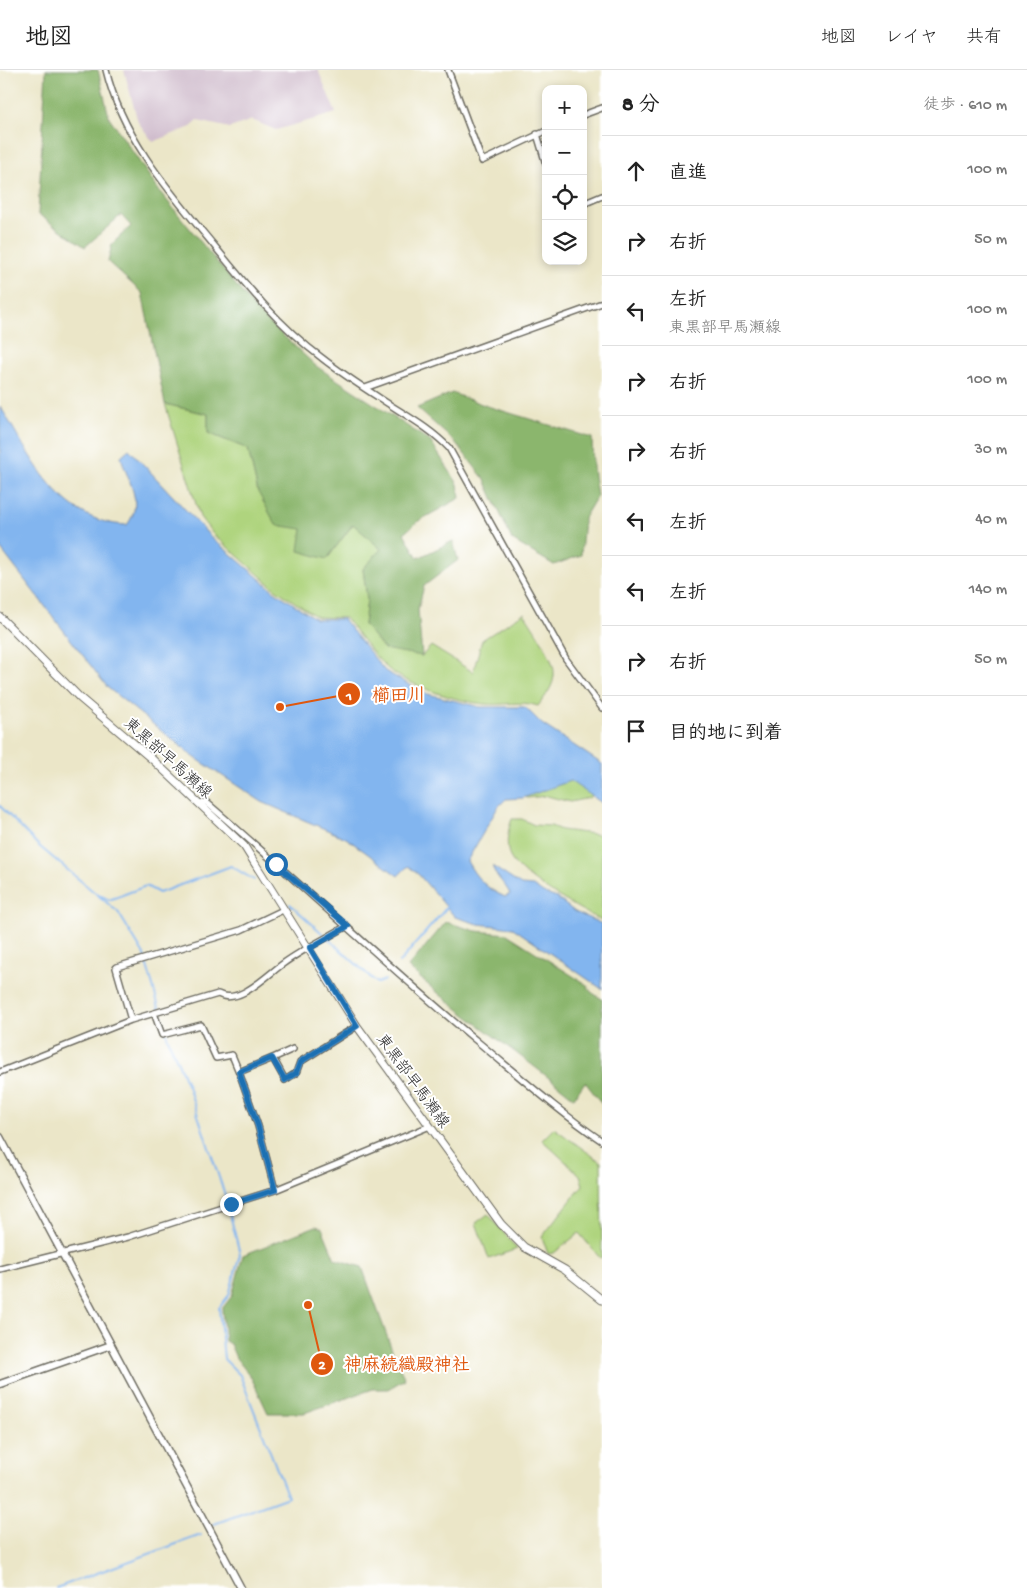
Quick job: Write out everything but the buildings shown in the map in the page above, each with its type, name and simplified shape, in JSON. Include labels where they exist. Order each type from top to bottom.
[{"type":"main road","name":"東黒部早馬瀬線","points":[[0,617],[80,698],[200,803],[244,846],[283,910],[312,947],[357,1026],[513,1237],[536,1255],[565,1270],[602,1300]]},
{"type":"street","points":[[106,70],[116,102],[137,144],[204,234],[279,322],[321,358],[423,425],[449,448],[566,659],[602,708]]},
{"type":"street","points":[[448,70],[482,161],[542,132]]},
{"type":"street","points":[[587,114],[602,108]]},
{"type":"street","points":[[537,134],[542,151]]},
{"type":"street","points":[[587,202],[602,196]]},
{"type":"street","points":[[365,388],[602,302]]},
{"type":"street","points":[[200,803],[206,802],[348,926],[462,1031],[558,1110],[602,1141]]},
{"type":"street","points":[[131,1020],[116,968],[171,952],[195,942],[247,928],[283,910]]},
{"type":"street","points":[[0,1072],[131,1020],[218,994],[226,997],[244,992],[260,984],[284,963],[348,926]]},
{"type":"street","points":[[158,1012],[162,1035],[201,1025],[214,1057],[232,1055],[258,1126],[275,1190]]},
{"type":"street","points":[[272,1058],[285,1080],[296,1073],[300,1062],[357,1026]]},
{"type":"street","points":[[239,1072],[293,1049]]},
{"type":"street","points":[[0,1269],[128,1237],[275,1190],[430,1126]]},
{"type":"street","points":[[0,1137],[241,1588]]},
{"type":"street","points":[[0,1384],[111,1345]]},
{"type":"shaded area","points":[[124,70],[318,70],[336,113],[276,130],[252,120],[230,128],[198,121],[191,127],[153,142],[138,122]]},
{"type":"green space","points":[[46,70],[98,70],[109,117],[160,192],[258,312],[316,366],[430,441],[458,484],[460,498],[420,520],[404,533],[418,558],[453,541],[458,560],[424,586],[418,609],[422,656],[384,649],[364,625],[367,599],[363,569],[381,549],[353,524],[327,559],[299,551],[302,529],[276,525],[258,492],[248,449],[208,433],[208,414],[165,404],[142,293],[108,262],[112,244],[131,226],[121,215],[85,247],[38,214]]},
{"type":"green space","points":[[452,393],[487,406],[592,438],[593,468],[597,496],[584,518],[581,555],[554,565],[512,540],[485,480],[455,442],[417,408]]},
{"type":"green space","points":[[165,404],[208,414],[208,433],[248,449],[258,492],[302,528],[327,559],[353,524],[381,549],[363,569],[367,599],[364,625],[422,656],[431,646],[473,672],[482,640],[524,613],[547,650],[554,672],[551,686],[538,706],[525,703],[491,704],[473,702],[420,687],[396,675],[387,668],[345,618],[317,617],[275,589],[213,534],[200,517]]},
{"type":"green space","points":[[546,763],[593,794],[589,798],[570,802],[547,796],[527,798],[515,789]]},
{"type":"green space","points":[[512,819],[522,819],[534,825],[551,826],[561,830],[602,835],[602,921],[538,883],[516,865],[510,857],[507,842]]},
{"type":"green space","points":[[446,922],[476,931],[507,934],[587,985],[591,992],[602,999],[602,1104],[585,1082],[574,1098],[469,1018],[408,967]]},
{"type":"green space","points":[[554,1128],[601,1162],[602,1257],[600,1258],[579,1233],[554,1253],[548,1254],[542,1237],[583,1185],[580,1175],[542,1140]]},
{"type":"green space","points":[[488,1214],[517,1249],[489,1259],[476,1223]]},
{"type":"green space","points":[[316,1226],[322,1228],[335,1259],[362,1267],[396,1361],[405,1379],[388,1389],[373,1389],[304,1413],[268,1413],[251,1377],[236,1358],[230,1344],[225,1341],[222,1309],[232,1296],[243,1255]]},
{"type":"water","points":[[0,406],[36,465],[65,500],[83,513],[103,521],[127,525],[132,516],[135,499],[121,456],[129,449],[210,536],[274,591],[316,619],[343,619],[385,671],[424,693],[480,707],[525,707],[542,724],[602,764],[602,803],[570,781],[523,798],[506,799],[498,807],[467,861],[474,873],[483,882],[505,897],[510,894],[492,866],[521,885],[533,886],[543,893],[557,898],[575,912],[602,924],[602,989],[513,928],[478,924],[455,917],[419,875],[408,866],[398,876],[346,838],[262,802],[194,757],[108,688],[0,548]]},
{"type":"waterway","points":[[0,806],[39,846],[118,912],[144,955],[168,1039],[188,1086],[225,1195],[240,1254],[229,1295],[219,1308],[224,1359],[240,1375],[288,1497],[214,1524]]},
{"type":"waterway","points":[[98,894],[109,900],[146,886],[159,893],[231,866],[254,880]]},
{"type":"waterway","points":[[290,904],[377,983],[385,980]]},
{"type":"waterway","points":[[399,963],[448,906]]},
{"type":"waterway","points":[[56,1588],[201,1535]]},
{"type":"place","name":"櫛田川","points":[[280,707]]},
{"type":"place","name":"神麻続織殿神社","points":[[308,1305]]},
{"type":"route","points":[[231,1204],[275,1190],[258,1126],[239,1072],[272,1058],[276,1062],[282,1078],[285,1080],[296,1073],[300,1062],[321,1051],[357,1026],[310,948],[348,926],[276,864]]}]
